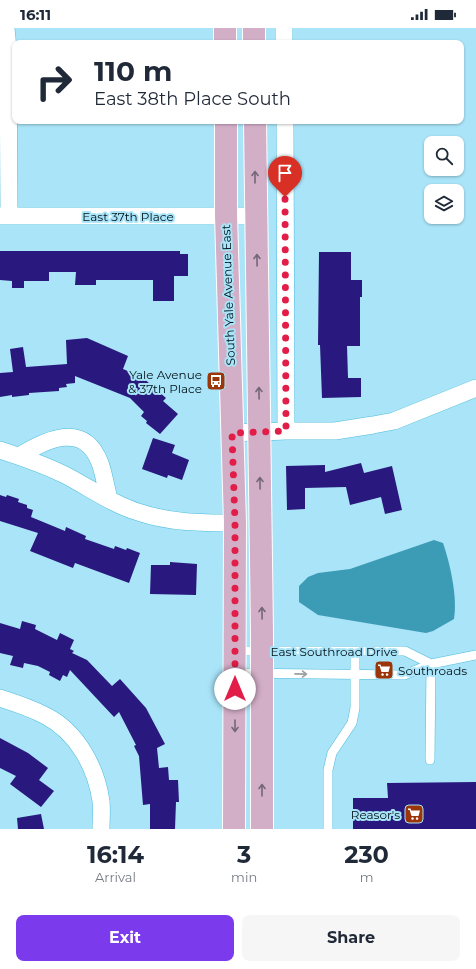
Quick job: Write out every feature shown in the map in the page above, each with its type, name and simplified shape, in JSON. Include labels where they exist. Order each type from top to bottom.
[{"type":"main road","points":[[225,28],[225,40]]},
{"type":"main road","points":[[254,28],[254,40]]},
{"type":"main road","name":"South Yale Avenue East","points":[[226,124],[226,215],[235,523],[234,829]]},
{"type":"main road","points":[[255,124],[260,432],[262,829]]},
{"type":"street","points":[[4,216],[8,48],[6,28]]},
{"type":"street","points":[[284,28],[284,40]]},
{"type":"street","points":[[284,124],[286,431]]},
{"type":"street","name":"East 37th Place","points":[[4,216],[256,216]]},
{"type":"street","points":[[232,433],[335,431],[394,421],[476,388]]},
{"type":"street","points":[[19,456],[39,444],[56,438],[72,438],[85,441],[93,450],[100,463],[109,500]]},
{"type":"street","points":[[0,450],[19,456],[64,475],[109,500],[139,513],[161,519],[182,522],[235,523]]},
{"type":"street","points":[[0,698],[48,717],[75,739],[86,756],[95,777],[101,802],[100,829]]},
{"type":"lane","points":[[328,829],[328,770],[332,754],[352,722],[355,708],[355,651]]},
{"type":"lane","name":"East Southroad Drive","points":[[235,652],[405,651],[431,664]]},
{"type":"lane","name":"East Southroad Drive","points":[[235,673],[404,675],[431,664],[476,655]]},
{"type":"lane","points":[[430,760],[431,664]]},
{"type":"water","points":[[434,540],[443,543],[446,551],[453,581],[455,611],[454,619],[433,631],[426,633],[318,615],[299,602],[299,586],[308,577],[318,573],[350,569]]},
{"type":"building","points":[[0,251],[180,251],[180,254],[188,254],[188,276],[174,276],[174,301],[153,301],[153,280],[96,280],[96,285],[75,285],[76,272],[49,272],[49,281],[24,281],[24,288],[12,288],[12,281],[0,280]]},
{"type":"building","points":[[319,252],[351,252],[351,280],[362,280],[362,297],[360,297],[360,346],[347,346],[348,378],[361,378],[361,397],[322,398],[320,345],[318,345]]},
{"type":"building","points":[[87,338],[128,356],[123,369],[142,377],[166,398],[163,401],[178,414],[160,434],[146,423],[147,421],[141,416],[144,412],[130,398],[75,376],[75,383],[66,384],[67,387],[59,388],[59,391],[29,393],[29,395],[12,397],[12,395],[0,397],[0,373],[13,372],[10,349],[23,347],[26,367],[67,364],[66,340]]},
{"type":"building","points":[[153,438],[175,445],[172,453],[189,460],[182,480],[168,475],[167,478],[142,469]]},
{"type":"building","points":[[361,463],[364,473],[392,466],[402,510],[385,514],[381,497],[350,505],[346,487],[305,488],[305,509],[287,510],[286,466],[325,465],[325,472]]},
{"type":"building","points":[[0,495],[6,497],[7,495],[19,499],[18,502],[27,505],[27,508],[33,510],[31,517],[65,531],[66,527],[86,536],[85,539],[114,549],[115,546],[126,550],[127,548],[140,553],[129,583],[75,563],[73,568],[30,551],[38,533],[0,521]]},
{"type":"building","points":[[170,562],[197,564],[196,595],[150,594],[151,565],[170,565]]},
{"type":"building","points":[[22,621],[36,625],[35,629],[57,640],[60,633],[74,640],[70,649],[74,651],[72,653],[87,660],[112,686],[120,679],[146,708],[165,744],[157,748],[159,768],[168,767],[169,780],[178,780],[179,802],[176,802],[175,829],[150,829],[150,804],[143,805],[139,756],[134,746],[136,745],[119,712],[114,717],[70,670],[67,677],[63,675],[60,681],[49,675],[50,672],[38,666],[24,663],[23,668],[10,665],[13,656],[0,653],[0,623],[20,629]]},
{"type":"building","points":[[0,738],[28,753],[48,768],[39,780],[54,791],[41,807],[10,784],[16,776],[0,768]]},
{"type":"building","name":"Reasor's","points":[[476,782],[476,829],[353,829],[353,798],[388,798],[387,783]]},
{"type":"building","points":[[41,814],[44,829],[18,829],[17,818]]},
{"type":"place","name":"Yale Avenue & 37th Place","points":[[216,381]]},
{"type":"place","name":"Southroads","points":[[384,670]]},
{"type":"place","name":"Reasor's","points":[[414,814]]},
{"type":"route","points":[[235,689],[235,523],[232,433],[286,431],[285,197]]}]
